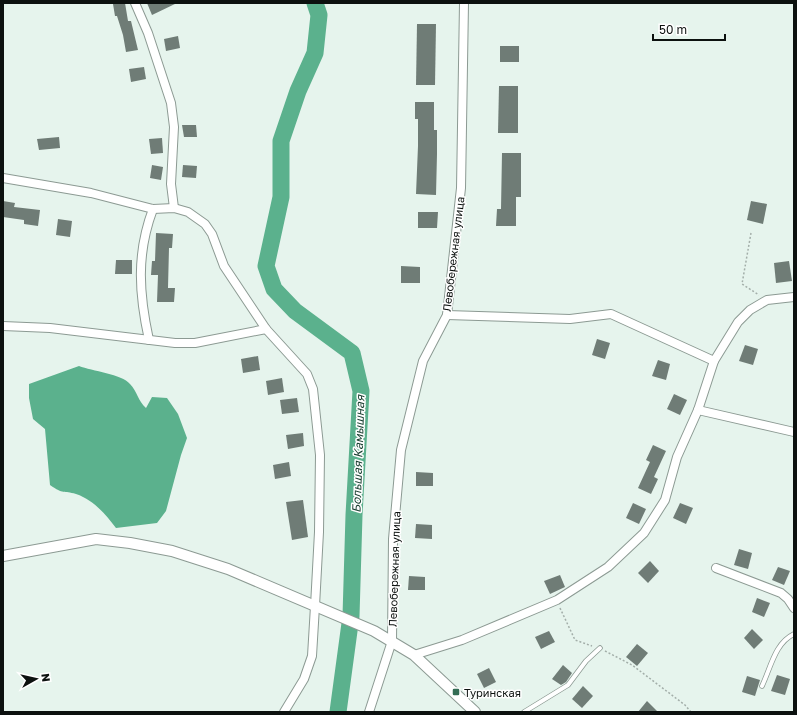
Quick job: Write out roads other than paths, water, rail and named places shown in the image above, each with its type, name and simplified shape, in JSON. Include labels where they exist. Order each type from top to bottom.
[{"type":"street","points":[[135,3],[148,33],[171,103],[174,127],[171,184],[174,208]]},
{"type":"street","name":"Левобережная улица","points":[[369,712],[392,641],[393,539],[401,450],[423,361],[447,315],[461,188],[464,3]]},
{"type":"street","points":[[3,178],[91,193],[153,209],[174,208],[188,212],[205,224],[212,234],[224,266],[266,329],[306,374],[313,389],[320,456],[319,532],[312,656],[304,679],[284,712]]},
{"type":"street","points":[[149,340],[142,307],[140,257],[145,230],[153,209]]},
{"type":"street","points":[[414,655],[462,640],[556,600],[608,567],[644,533],[665,500],[677,457],[698,410],[714,361],[738,322],[750,310],[767,300],[794,297]]},
{"type":"street","points":[[447,315],[570,319],[611,314],[714,361]]},
{"type":"street","points":[[3,326],[50,328],[175,344],[195,343],[266,329]]},
{"type":"street","points":[[698,410],[794,432]]},
{"type":"street","points":[[3,556],[96,539],[130,543],[172,551],[228,569],[374,631],[392,641],[414,655],[475,712]]},
{"type":"street","points":[[716,568],[781,593],[788,599],[794,608]]},
{"type":"lane","points":[[762,686],[773,658],[785,638],[794,634]]},
{"type":"lane","points":[[524,712],[568,685],[586,661],[600,648]]},
{"type":"waterway","name":"Большая Камышная","points":[[315,3],[319,15],[315,53],[298,91],[281,141],[281,197],[266,266],[274,289],[295,311],[352,353],[361,391],[354,515],[351,616],[338,712]]},
{"type":"place","name":"Туринская","points":[[456,692]]}]
